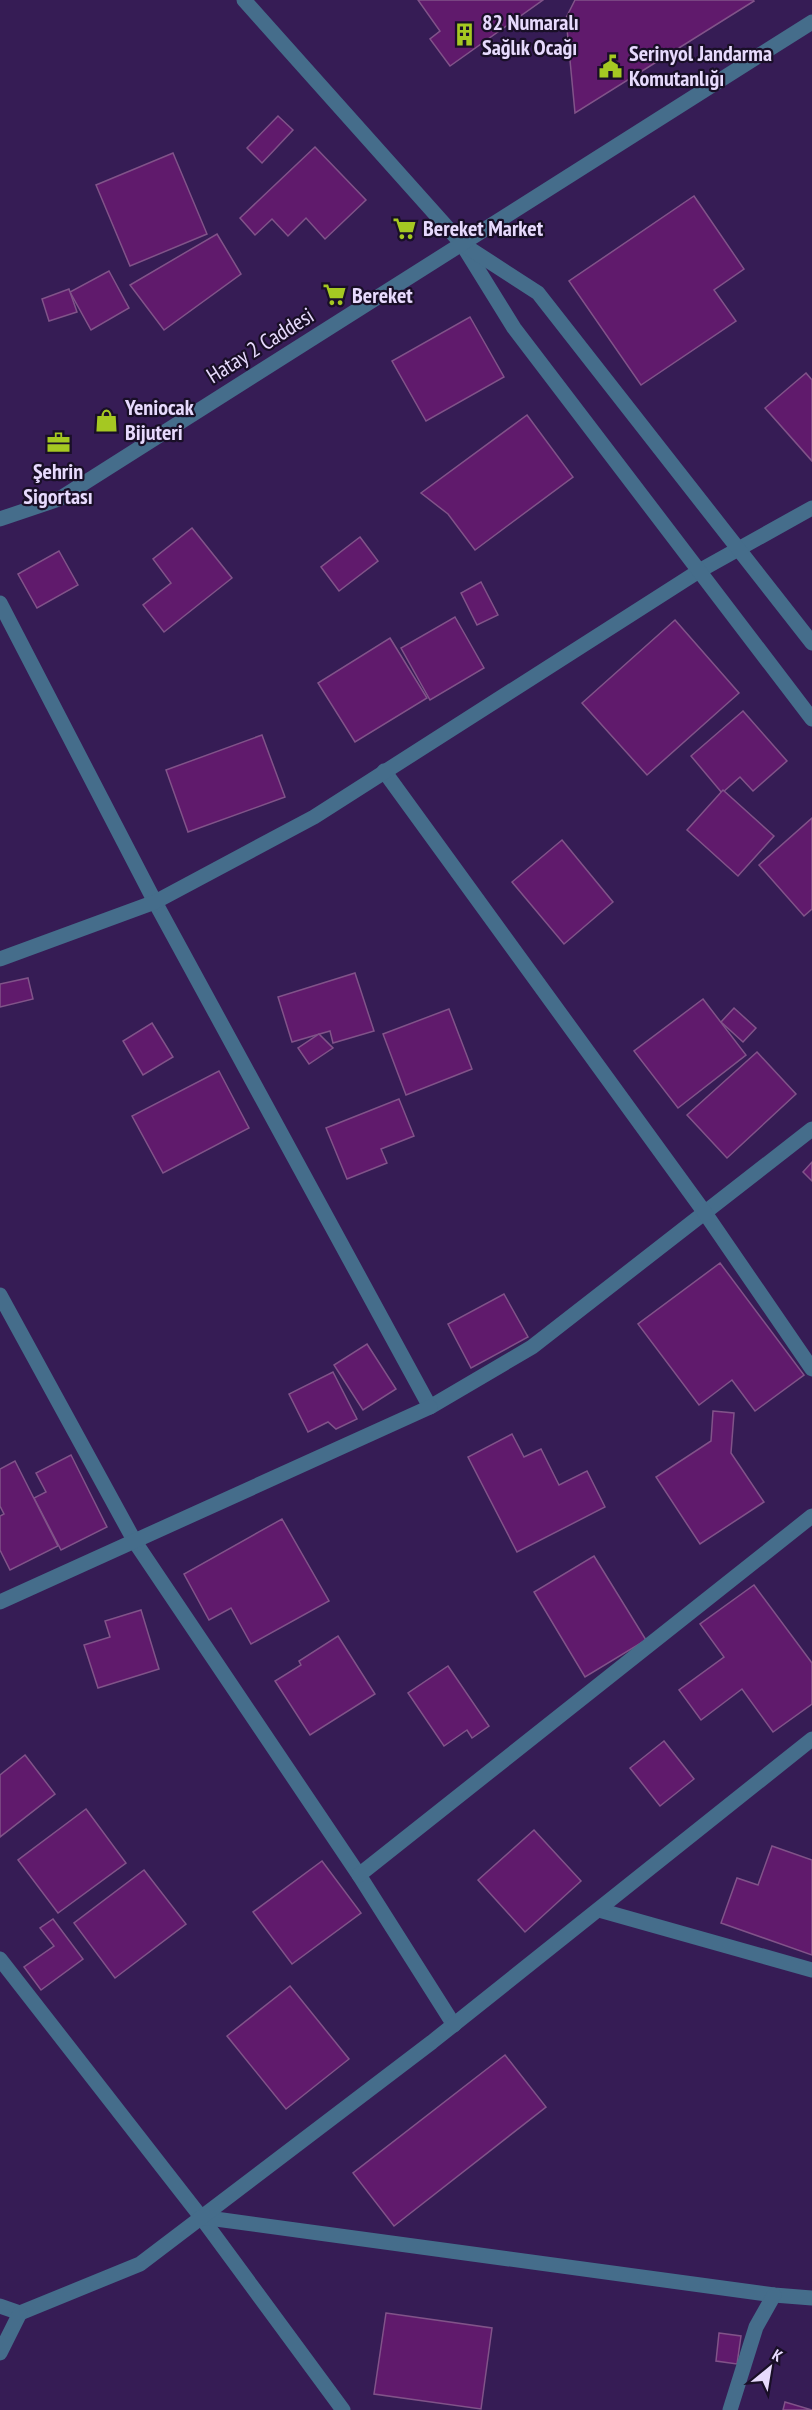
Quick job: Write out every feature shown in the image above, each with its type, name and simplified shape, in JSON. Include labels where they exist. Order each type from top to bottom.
[{"type":"street","points":[[244,0],[462,244],[514,328],[812,718]]},
{"type":"street","name":"Hatay 2 Caddesi","points":[[0,519],[59,499],[812,22]]},
{"type":"street","points":[[462,244],[538,293],[812,642]]},
{"type":"street","points":[[0,959],[155,902],[314,817],[699,571],[812,508]]},
{"type":"street","points":[[0,603],[155,902],[430,1407]]},
{"type":"street","points":[[384,771],[705,1212],[812,1369]]},
{"type":"street","points":[[0,1602],[430,1407],[532,1347],[812,1129]]},
{"type":"street","points":[[0,1295],[135,1542],[358,1875],[454,2025]]},
{"type":"street","points":[[358,1875],[812,1516]]},
{"type":"street","points":[[0,2306],[20,2313],[140,2264],[454,2025],[812,1739]]},
{"type":"street","points":[[598,1910],[812,1970]]},
{"type":"street","points":[[0,1959],[201,2217],[343,2410]]},
{"type":"street","points":[[201,2217],[774,2295],[812,2298]]},
{"type":"street","points":[[730,2410],[756,2327],[774,2295]]},
{"type":"street","points":[[0,2354],[20,2313]]},
{"type":"building","name":"82 Numaralı Sağlık Ocağı","points":[[418,0],[543,0],[450,66],[430,39],[440,31]]},
{"type":"building","name":"Serinyol Jandarma Komutanlığı","points":[[575,0],[754,1],[575,113],[566,18]]},
{"type":"building","points":[[278,116],[293,130],[262,163],[247,148]]},
{"type":"building","points":[[315,147],[366,200],[325,239],[306,218],[288,236],[272,219],[255,235],[240,218]]},
{"type":"building","points":[[173,153],[207,234],[130,266],[96,185]]},
{"type":"building","points":[[694,196],[744,269],[714,290],[736,321],[641,385],[569,281]]},
{"type":"building","points":[[217,234],[241,274],[164,330],[130,285]]},
{"type":"building","points":[[109,271],[129,308],[91,330],[70,292]]},
{"type":"building","points":[[69,289],[77,312],[49,321],[42,299]]},
{"type":"building","points":[[470,317],[504,377],[426,421],[392,361]]},
{"type":"building","points":[[806,373],[812,380],[812,461],[765,408]]},
{"type":"building","points":[[527,415],[573,477],[475,550],[448,514],[421,493]]},
{"type":"building","points":[[192,528],[232,578],[164,632],[143,605],[171,583],[153,559]]},
{"type":"building","points":[[360,537],[378,561],[339,591],[321,567]]},
{"type":"building","points":[[59,551],[78,585],[37,608],[18,574]]},
{"type":"building","points":[[481,582],[498,615],[477,625],[461,593]]},
{"type":"building","points":[[455,617],[484,668],[430,700],[401,648]]},
{"type":"building","points":[[675,620],[739,693],[647,775],[582,703]]},
{"type":"building","points":[[390,638],[427,698],[355,742],[318,683]]},
{"type":"building","points":[[743,711],[787,761],[753,791],[740,777],[722,793],[691,756]]},
{"type":"building","points":[[262,735],[285,797],[188,832],[166,770]]},
{"type":"building","points":[[723,790],[774,836],[738,876],[687,830]]},
{"type":"building","points":[[812,818],[812,909],[804,916],[759,865]]},
{"type":"building","points":[[562,840],[613,902],[564,944],[512,882]]},
{"type":"building","points":[[355,973],[374,1031],[333,1043],[330,1031],[292,1042],[278,997]]},
{"type":"building","points":[[28,978],[33,999],[0,1007],[0,984]]},
{"type":"building","points":[[703,999],[746,1055],[678,1108],[634,1051]]},
{"type":"building","points":[[734,1008],[756,1028],[743,1042],[721,1022]]},
{"type":"building","points":[[449,1009],[472,1069],[406,1095],[383,1034]]},
{"type":"building","points":[[152,1023],[173,1057],[143,1075],[123,1041]]},
{"type":"building","points":[[319,1034],[333,1048],[309,1064],[298,1048]]},
{"type":"building","points":[[757,1052],[796,1094],[727,1158],[687,1115]]},
{"type":"building","points":[[219,1071],[249,1128],[163,1173],[132,1116]]},
{"type":"building","points":[[399,1099],[414,1136],[381,1149],[387,1163],[347,1179],[326,1128]]},
{"type":"building","points":[[812,1162],[812,1181],[803,1172]]},
{"type":"building","points":[[720,1263],[804,1375],[755,1411],[732,1380],[699,1405],[638,1324]]},
{"type":"building","points":[[504,1294],[528,1337],[471,1368],[448,1324]]},
{"type":"building","points":[[367,1344],[396,1389],[363,1410],[334,1365]]},
{"type":"building","points":[[333,1372],[357,1419],[336,1429],[328,1422],[308,1432],[289,1394]]},
{"type":"building","points":[[713,1411],[734,1413],[731,1453],[764,1502],[700,1544],[656,1477],[711,1441]]},
{"type":"building","points":[[512,1434],[524,1457],[541,1449],[559,1485],[587,1471],[605,1507],[517,1552],[468,1457]]},
{"type":"building","points":[[71,1455],[107,1527],[61,1550],[34,1498],[46,1492],[36,1473]]},
{"type":"building","points":[[15,1461],[58,1546],[10,1570],[0,1550],[0,1516],[4,1514],[0,1506],[0,1469]]},
{"type":"building","points":[[282,1519],[329,1601],[251,1644],[231,1608],[209,1620],[184,1574]]},
{"type":"building","points":[[594,1556],[646,1640],[585,1677],[534,1592]]},
{"type":"building","points":[[754,1585],[812,1663],[812,1704],[773,1732],[742,1689],[701,1720],[679,1690],[724,1657],[700,1624]]},
{"type":"building","points":[[141,1610],[159,1669],[98,1688],[84,1645],[110,1637],[105,1621]]},
{"type":"building","points":[[338,1636],[375,1694],[310,1735],[275,1681],[301,1665],[299,1661]]},
{"type":"building","points":[[448,1666],[489,1726],[472,1738],[467,1730],[444,1746],[408,1693]]},
{"type":"building","points":[[664,1741],[694,1779],[660,1806],[630,1768]]},
{"type":"building","points":[[25,1755],[55,1794],[0,1837],[0,1775]]},
{"type":"building","points":[[86,1809],[126,1863],[58,1913],[18,1860]]},
{"type":"building","points":[[534,1830],[581,1881],[525,1932],[478,1880]]},
{"type":"building","points":[[772,1846],[812,1860],[812,1955],[721,1923],[737,1878],[758,1885]]},
{"type":"building","points":[[322,1861],[361,1913],[292,1964],[253,1912]]},
{"type":"building","points":[[144,1870],[186,1924],[115,1978],[74,1923]]},
{"type":"building","points":[[53,1919],[83,1959],[41,1990],[24,1967],[54,1946],[40,1928]]},
{"type":"building","points":[[290,1986],[349,2059],[286,2109],[227,2036]]},
{"type":"building","points":[[505,2055],[546,2107],[394,2226],[353,2173]]},
{"type":"building","points":[[386,2313],[492,2328],[481,2409],[374,2394]]},
{"type":"building","points":[[719,2333],[741,2336],[737,2364],[716,2361]]},
{"type":"building","points":[[785,2402],[812,2410],[783,2410]]},
{"type":"place","name":"82 Numaralı Sağlık Ocağı","points":[[464,35]]},
{"type":"place","name":"Serinyol Jandarma Komutanlığı","points":[[611,66]]},
{"type":"place","name":"Bereket Market","points":[[405,228]]},
{"type":"place","name":"Bereket","points":[[334,295]]},
{"type":"place","name":"Yeniocak Bijuteri","points":[[107,420]]},
{"type":"place","name":"Şehrin Sigortası","points":[[58,442]]}]
